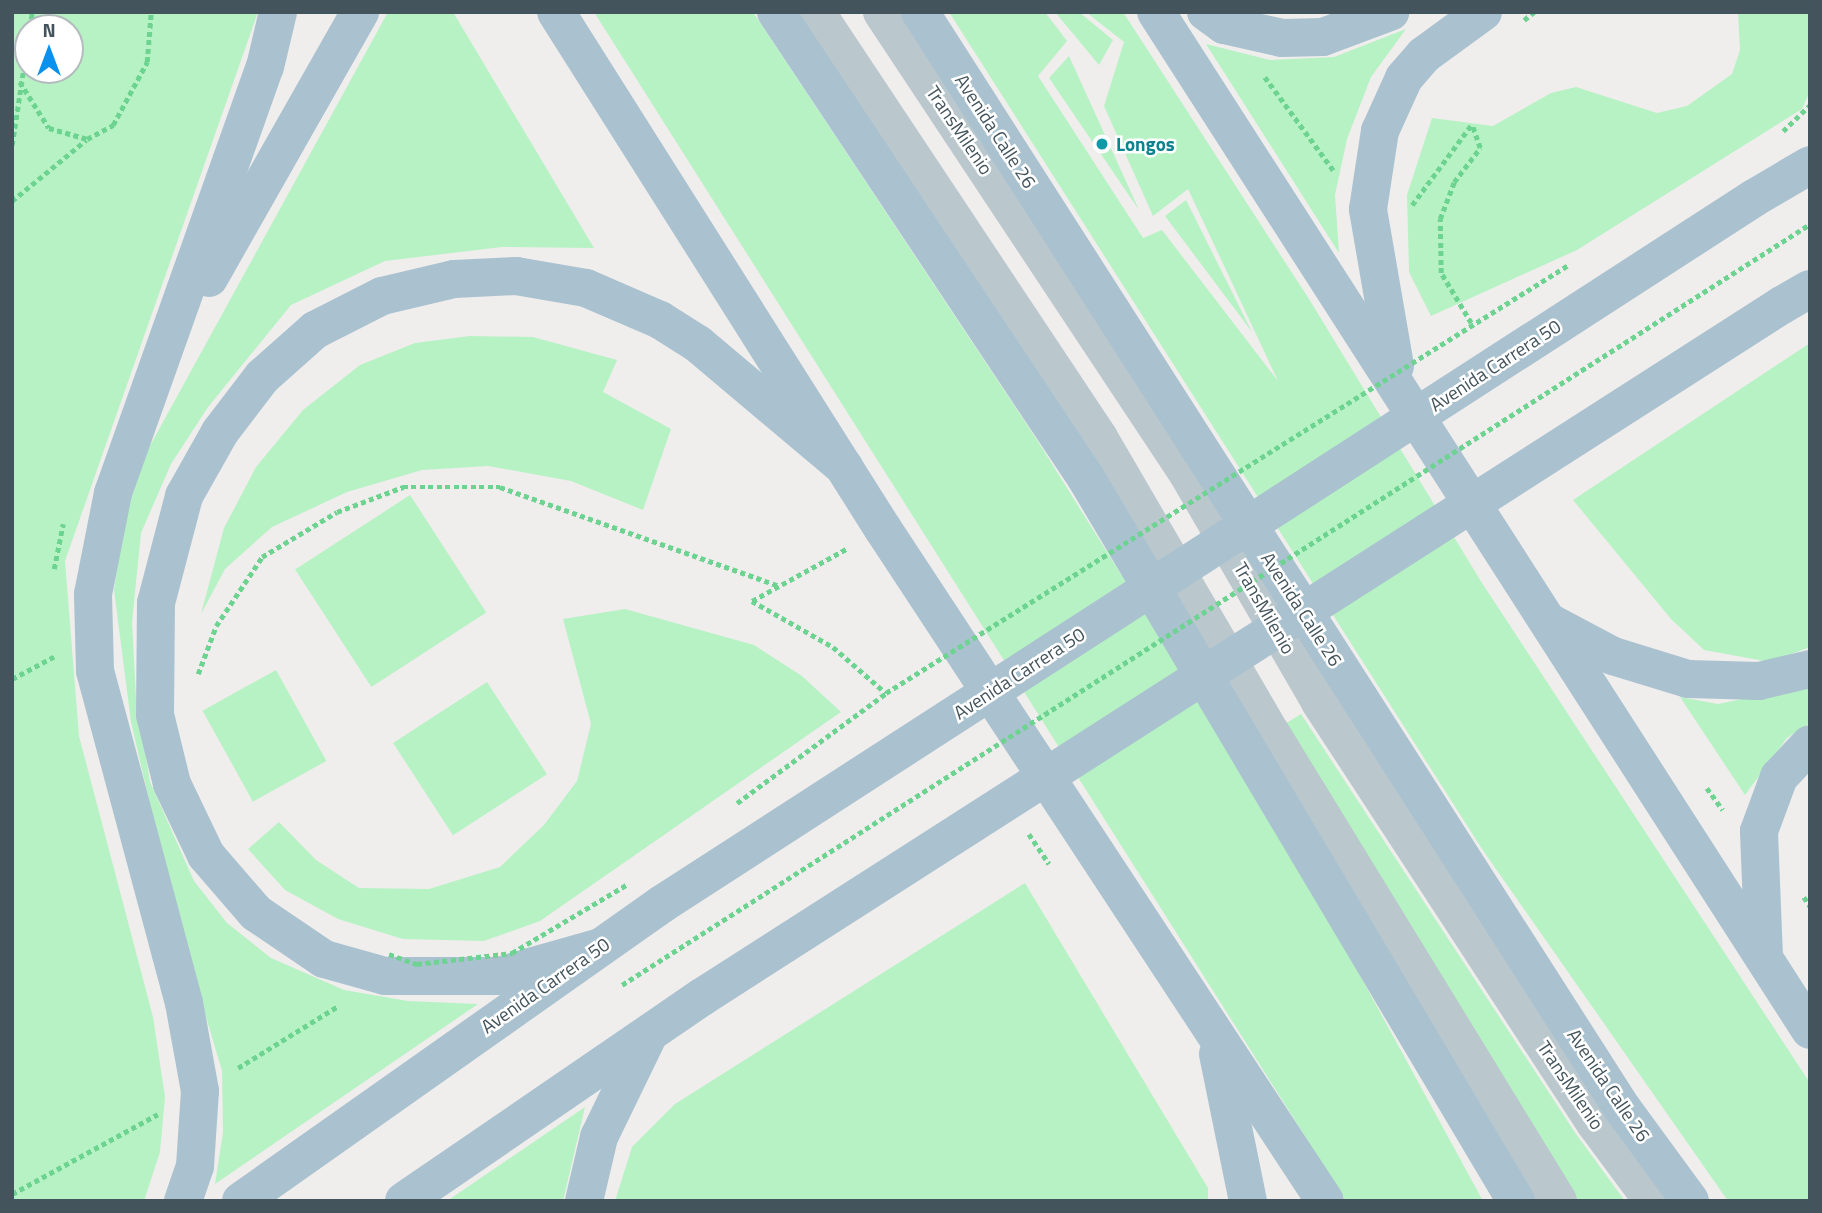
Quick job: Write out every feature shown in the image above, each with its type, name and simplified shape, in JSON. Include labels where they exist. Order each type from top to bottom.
[{"type":"main road","points":[[183,1201],[195,1166],[200,1091],[184,1003],[94,671],[92,637],[97,558],[113,493],[265,67],[278,12]]},
{"type":"main road","points":[[162,359],[360,12]]},
{"type":"main road","points":[[556,12],[883,529],[1325,1201]]},
{"type":"main road","points":[[776,12],[1086,478],[1516,1201]]},
{"type":"main road","name":"Avenida Calle 26","points":[[920,12],[1614,1096],[1690,1201]]},
{"type":"main road","points":[[1156,12],[1810,1030]]},
{"type":"main road","points":[[1206,12],[1252,34],[1323,37],[1390,12]]},
{"type":"main road","points":[[1399,389],[1368,209],[1380,131],[1404,78],[1443,39],[1483,12]]},
{"type":"main road","name":"Avenida Carrera 50","points":[[241,1201],[597,947],[1802,165]]},
{"type":"main road","points":[[597,947],[499,976],[384,959],[324,959],[256,914],[206,855],[172,784],[155,715],[156,604],[184,496],[220,432],[262,377],[315,330],[382,296],[454,279],[550,280],[623,301],[698,344],[844,467]]},
{"type":"main road","points":[[404,1201],[702,997],[1796,297]]},
{"type":"main road","points":[[1549,622],[1613,656],[1688,678],[1759,681],[1810,669]]},
{"type":"main road","points":[[1764,959],[1759,831],[1779,776],[1810,744]]},
{"type":"main road","points":[[1209,1022],[1236,1121],[1248,1201]]},
{"type":"main road","points":[[584,1201],[599,1137],[650,1032]]},
{"type":"lane","points":[[816,12],[1099,438],[1271,733],[1558,1201]]},
{"type":"lane","name":"TransMilenio","points":[[882,12],[1188,474],[1320,702],[1595,1123],[1653,1201]]},
{"type":"path","points":[[12,201],[87,139],[113,125],[130,104],[147,62],[151,12]]},
{"type":"path","points":[[1252,34],[1269,89],[1368,209]]},
{"type":"path","points":[[12,145],[19,129],[20,84]]},
{"type":"path","points":[[21,84],[48,128],[87,139]]},
{"type":"path","points":[[1407,212],[1472,124],[1480,148],[1454,182],[1440,219],[1440,273],[1471,323]]},
{"type":"path","points":[[622,985],[1810,225]]},
{"type":"path","points":[[732,807],[886,693],[1471,323],[1577,260]]},
{"type":"path","points":[[194,683],[216,626],[262,557],[337,512],[403,487],[500,487],[779,586]]},
{"type":"path","points":[[883,529],[751,601],[833,647],[886,693]]},
{"type":"path","points":[[841,538],[847,549]]},
{"type":"path","points":[[1021,822],[1049,864]]},
{"type":"path","points":[[12,1194],[200,1091],[384,959],[417,964],[512,953],[633,880]]},
{"type":"green space","points":[[12,12],[258,12],[65,561],[79,736],[153,1017],[165,1097],[160,1152],[144,1201],[12,1201]]},
{"type":"green space","points":[[388,12],[453,12],[594,248],[502,247],[385,261],[291,305],[208,407],[171,464],[141,533],[132,622],[136,697],[150,782],[194,881],[227,923],[271,958],[344,990],[408,1001],[478,1004],[215,1184],[223,1132],[222,1071],[173,905],[131,722],[114,590],[124,521],[146,453]]},
{"type":"green space","points":[[594,12],[753,12],[1037,440],[1279,827],[1483,1201],[1346,1201]]},
{"type":"green space","points":[[949,12],[1045,12],[1067,41],[1038,76],[1143,238],[1162,230],[1278,381],[1188,189],[1153,216],[1104,106],[1124,42],[1086,12],[1123,12],[1309,299],[1482,583],[1810,1083],[1810,1201],[1728,1201],[1482,849]]},
{"type":"green space","points":[[1055,12],[1079,12],[1113,40],[1099,65]]},
{"type":"green space","points":[[1738,12],[1810,12],[1810,91],[1802,109],[1577,250],[1431,316],[1409,272],[1407,195],[1432,118],[1493,126],[1551,93],[1576,87],[1657,113],[1687,106],[1732,74],[1740,50]]},
{"type":"green space","points":[[1406,29],[1371,77],[1347,139],[1335,195],[1339,253],[1206,44],[1270,60],[1334,57]]},
{"type":"green space","points":[[1069,56],[1139,210],[1049,78]]},
{"type":"green space","points":[[1186,200],[1252,332],[1165,216]]},
{"type":"green space","points":[[470,336],[533,337],[617,360],[603,392],[671,429],[643,510],[571,481],[488,466],[422,470],[347,492],[272,527],[225,569],[201,614],[224,528],[256,467],[303,410],[360,365],[415,343]]},
{"type":"green space","points":[[1810,343],[1810,647],[1770,662],[1704,650],[1671,619],[1573,500]]},
{"type":"green space","points":[[410,495],[486,612],[371,687],[295,570]]},
{"type":"green space","points":[[625,609],[754,645],[802,676],[841,712],[540,921],[484,941],[403,939],[338,919],[285,890],[248,849],[279,822],[316,860],[359,888],[429,889],[500,867],[544,825],[577,781],[591,724],[563,619]]},
{"type":"green space","points":[[276,670],[326,761],[253,802],[203,711]]},
{"type":"green space","points":[[487,682],[547,774],[453,835],[393,743]]},
{"type":"green space","points":[[1810,685],[1810,723],[1787,738],[1745,795],[1680,697],[1718,704]]},
{"type":"green space","points":[[1301,714],[1576,1134],[1625,1201],[1574,1201],[1277,729]]},
{"type":"green space","points":[[1025,883],[1208,1188],[1208,1201],[615,1201],[632,1147],[675,1104]]},
{"type":"green space","points":[[585,1107],[563,1201],[447,1201]]},
{"type":"place","name":"Longos","points":[[1102,144]]}]
